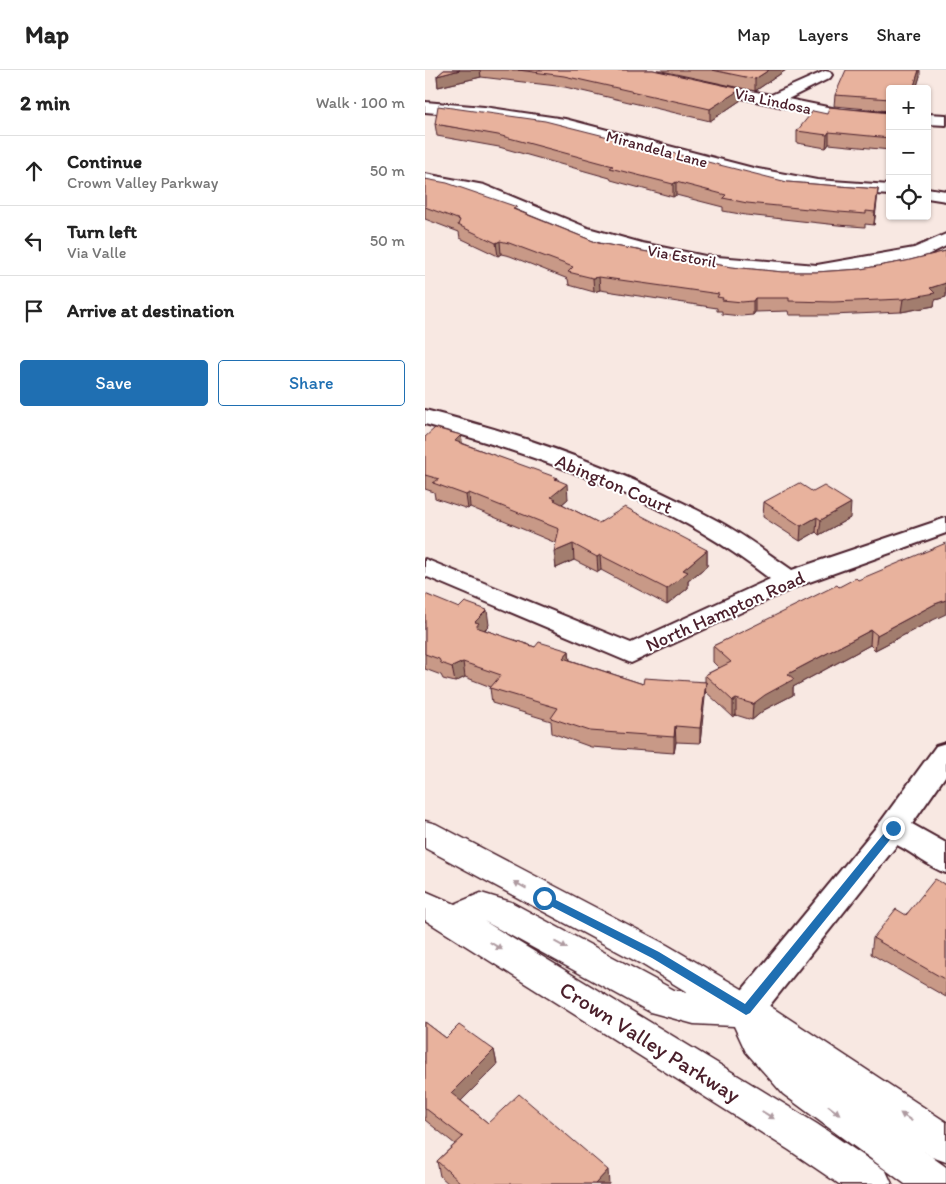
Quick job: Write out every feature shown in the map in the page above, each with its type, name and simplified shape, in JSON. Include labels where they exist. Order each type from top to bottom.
[{"type":"main road","points":[[425,833],[544,898],[655,955],[746,1010],[946,1144]]},
{"type":"main road","points":[[440,912],[481,906],[507,916],[663,1001],[683,1009],[709,1012],[746,1010]]},
{"type":"main road","name":"Crown Valley Parkway","points":[[440,912],[803,1137],[872,1184]]},
{"type":"main road","points":[[746,1010],[759,1041],[796,1082],[937,1184]]},
{"type":"street","points":[[772,101],[825,74]]},
{"type":"street","name":"Via Lindosa","points":[[687,82],[842,115],[886,118]]},
{"type":"street","name":"Mirandela Lane","points":[[425,107],[484,112],[565,124],[771,177],[817,185],[886,190]]},
{"type":"street","points":[[931,119],[946,120]]},
{"type":"street","name":"Via Estoril","points":[[425,179],[478,189],[582,232],[639,248],[705,262],[817,271],[919,253],[946,240]]},
{"type":"street","points":[[931,194],[946,196]]},
{"type":"street","name":"Abington Court","points":[[425,417],[480,432],[591,471],[708,526],[789,580]]},
{"type":"street","name":"North Hampton Road","points":[[425,567],[631,654],[789,580],[946,525]]},
{"type":"street","points":[[746,1010],[893,828],[946,753]]},
{"type":"street","points":[[893,828],[936,852],[946,861]]},
{"type":"building","points":[[444,70],[460,70],[437,76]]},
{"type":"building","points":[[518,70],[653,70],[741,89],[710,109],[564,76]]},
{"type":"building","points":[[712,70],[769,70],[755,79]]},
{"type":"building","points":[[846,70],[919,70],[914,85],[886,85],[886,99],[835,95]]},
{"type":"building","points":[[438,106],[545,121],[787,182],[878,189],[875,212],[866,211],[866,214],[839,212],[747,203],[723,198],[726,195],[610,168],[613,166],[498,135],[435,124]]},
{"type":"building","points":[[829,107],[886,113],[886,138],[829,132],[827,135],[797,131],[813,111],[827,114]]},
{"type":"building","points":[[425,179],[447,183],[517,207],[513,209],[598,243],[731,267],[783,272],[861,269],[946,251],[946,283],[930,288],[935,293],[903,299],[833,302],[789,301],[789,298],[755,298],[753,301],[742,302],[722,300],[723,298],[717,297],[719,294],[599,277],[593,278],[568,272],[573,267],[509,243],[500,241],[496,243],[458,225],[460,220],[425,207]]},
{"type":"building","points":[[435,428],[461,435],[455,441],[558,478],[555,479],[567,484],[551,497],[599,523],[625,507],[707,550],[683,570],[688,572],[667,589],[600,555],[597,557],[573,544],[554,552],[559,529],[469,493],[466,495],[433,483],[439,479],[425,475],[425,437]]},
{"type":"building","points":[[799,483],[813,492],[824,486],[851,503],[821,520],[817,517],[801,526],[764,502]]},
{"type":"building","points":[[946,543],[946,600],[877,635],[871,630],[788,674],[794,679],[753,704],[736,699],[733,701],[705,675],[731,662],[713,646],[837,585],[839,587],[856,578],[858,580]]},
{"type":"building","points":[[425,594],[459,608],[465,602],[487,610],[475,622],[479,623],[476,627],[535,647],[539,642],[569,651],[563,658],[643,684],[644,678],[706,682],[700,728],[675,726],[674,737],[590,731],[551,718],[558,708],[490,688],[501,675],[463,662],[452,667],[441,663],[439,659],[425,654]]},
{"type":"building","points":[[935,879],[946,885],[946,980],[873,938],[896,909],[906,915]]},
{"type":"building","points":[[425,1022],[446,1038],[459,1025],[494,1050],[451,1093],[488,1123],[519,1094],[608,1170],[595,1184],[462,1184],[437,1161],[463,1137],[425,1108]]},
{"type":"route","points":[[544,898],[655,955],[746,1010],[893,828]]}]
